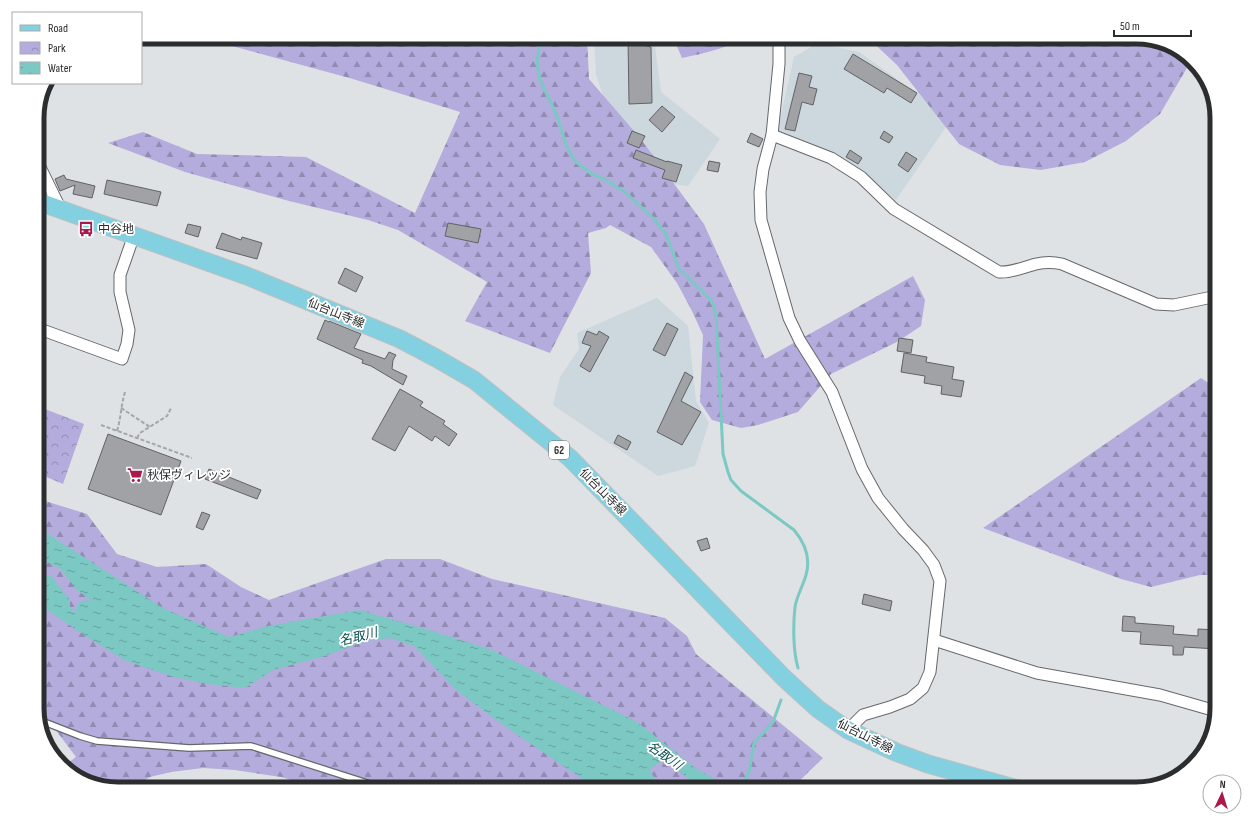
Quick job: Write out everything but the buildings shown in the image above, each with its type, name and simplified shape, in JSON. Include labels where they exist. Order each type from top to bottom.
[{"type":"main road","name":"仙台山寺線","points":[[44,204],[247,276],[400,339],[474,380],[570,458],[784,678],[818,709],[848,730],[898,753],[928,764],[993,782]]},
{"type":"street","points":[[779,44],[779,64],[772,135],[763,169],[760,192],[761,220],[789,318],[800,341],[832,392],[862,469],[878,498],[903,529],[923,550],[934,565],[940,581],[930,672],[923,688],[910,699],[863,715],[848,730]]},
{"type":"street","points":[[772,135],[831,158],[861,176],[894,209],[999,272],[1009,272],[1037,264],[1054,262],[1156,304],[1174,306],[1210,298]]},
{"type":"street","points":[[44,175],[61,210]]},
{"type":"street","points":[[44,331],[122,359],[127,344],[129,330],[120,292],[120,275],[134,235]]},
{"type":"street","points":[[934,640],[1037,672],[1153,693],[1210,709]]},
{"type":"lane","points":[[46,723],[97,741],[189,748],[251,746],[364,782]]},
{"type":"path","points":[[117,431],[125,392]]},
{"type":"path","points":[[121,408],[150,427]]},
{"type":"path","points":[[137,438],[140,433],[167,416],[171,408]]},
{"type":"path","points":[[101,425],[192,458]]},
{"type":"shaded area","points":[[594,44],[652,44],[655,46],[661,92],[720,139],[688,186],[660,182],[623,154],[596,75]]},
{"type":"shaded area","points":[[816,44],[859,52],[952,118],[896,200],[835,155],[777,132],[794,57]]},
{"type":"shaded area","points":[[657,298],[688,326],[696,401],[709,423],[695,466],[658,476],[553,405],[560,377],[579,349],[577,333]]},
{"type":"green space","points":[[225,44],[587,44],[589,79],[640,138],[704,224],[765,359],[913,276],[925,300],[921,326],[897,342],[831,374],[798,412],[758,425],[741,428],[712,420],[700,402],[703,335],[677,283],[651,247],[610,225],[606,228],[588,233],[591,273],[550,353],[465,321],[487,282],[398,230],[368,220],[289,201],[185,172],[108,143],[143,132],[197,154],[306,157],[415,213],[460,112],[353,79]]},
{"type":"green space","points":[[676,44],[732,44],[716,50],[682,58]]},
{"type":"green space","points":[[874,44],[1151,45],[1177,56],[1188,66],[1160,114],[1126,141],[1085,162],[1041,170],[1000,165],[959,144],[897,65]]},
{"type":"green space","points":[[1201,378],[1210,384],[1210,575],[1200,575],[1151,587],[1121,579],[983,528]]},
{"type":"green space","points":[[44,409],[84,424],[63,484],[44,476]]},
{"type":"green space","points":[[44,501],[87,514],[117,554],[157,567],[206,564],[241,587],[269,600],[386,559],[440,559],[492,579],[665,618],[687,636],[696,654],[823,758],[798,782],[298,782],[281,777],[235,770],[203,768],[171,772],[150,777],[142,782],[118,782],[94,778],[77,770],[68,763],[76,757],[44,713]]},
{"type":"water","name":"名取川","points":[[44,532],[163,608],[229,637],[268,626],[359,610],[492,650],[637,722],[698,770],[721,782],[692,782],[664,759],[649,770],[658,782],[587,782],[499,722],[455,689],[414,646],[390,638],[366,641],[325,656],[273,670],[245,688],[208,684],[174,677],[126,661],[44,608],[44,576],[51,576],[70,600],[70,607],[77,615],[75,610],[78,603],[86,600],[93,602],[77,590],[61,569],[44,560]]},
{"type":"waterway","points":[[540,44],[537,62],[540,80],[557,116],[566,145],[575,161],[590,173],[604,179],[625,192],[653,218],[666,234],[679,269],[711,300],[714,306],[716,315],[723,454],[731,480],[741,491],[794,530],[804,545],[806,551],[808,563],[807,569],[794,614],[794,646],[798,668]]},
{"type":"waterway","points":[[744,782],[749,772],[754,743],[773,722],[781,700]]},
{"type":"place","name":"中谷地","points":[[86,229]]},
{"type":"place","name":"秋保ヴィレッジ","points":[[135,475]]}]
